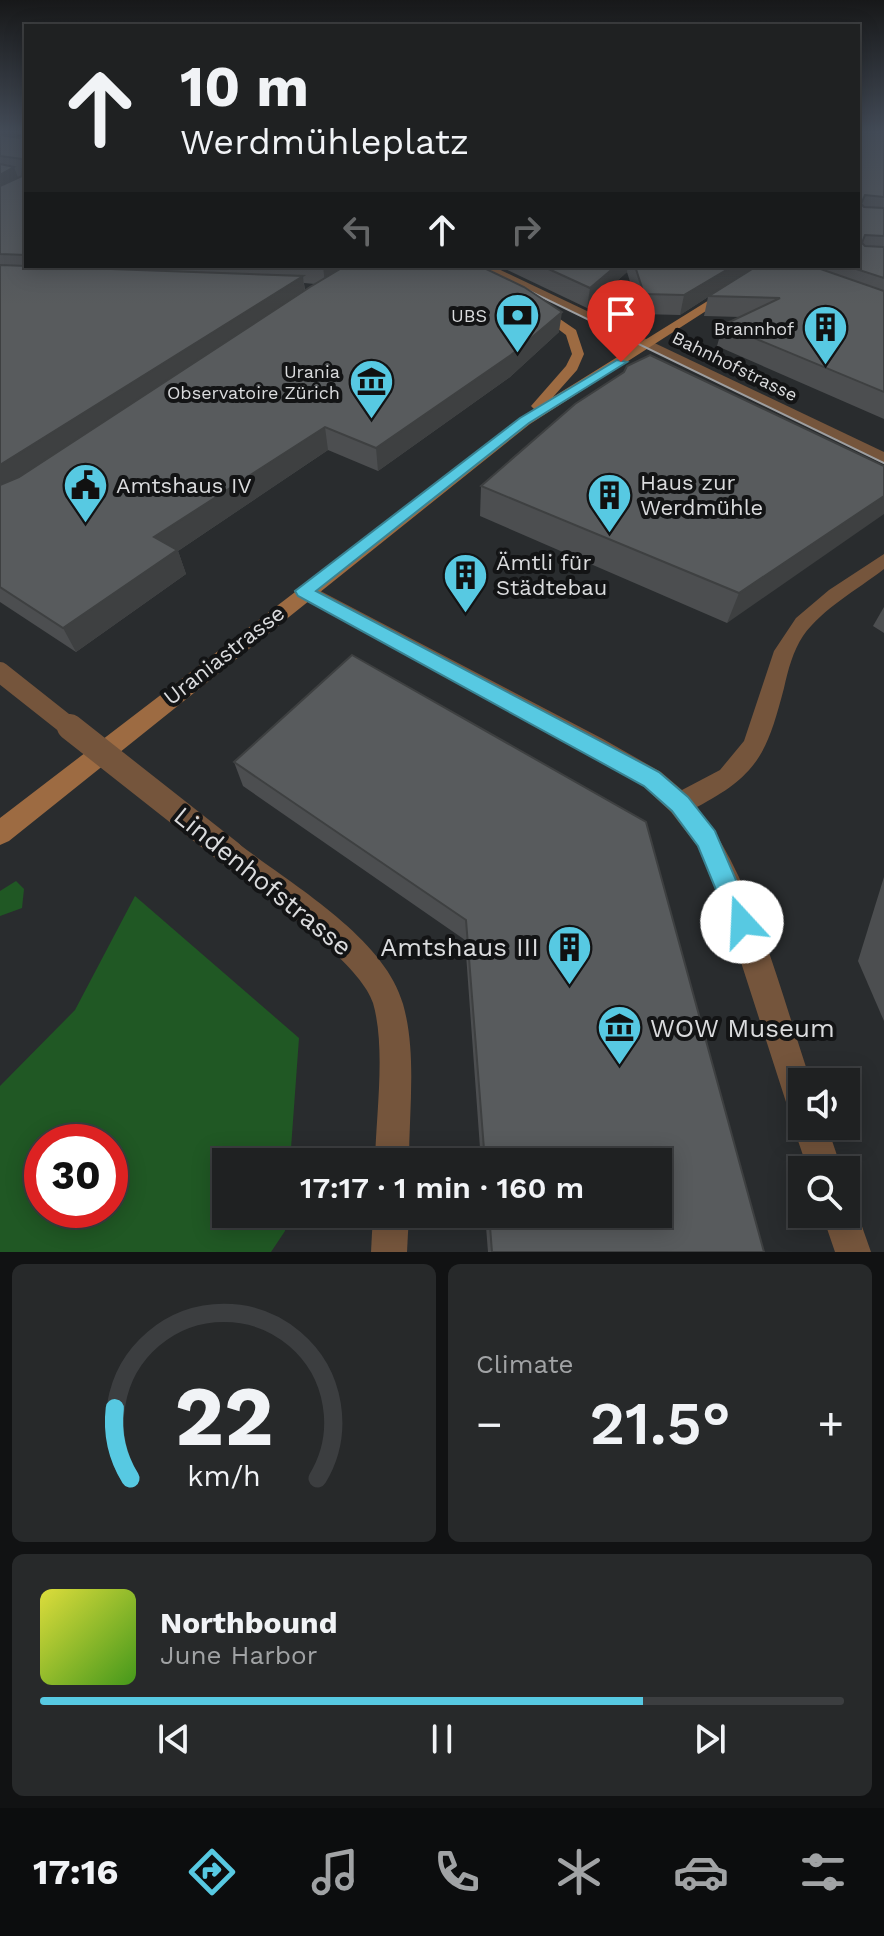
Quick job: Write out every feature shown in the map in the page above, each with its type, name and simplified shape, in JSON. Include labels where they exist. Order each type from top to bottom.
[{"type":"street","name":"Bahnhofstrasse","points":[[488,268],[884,458]]},
{"type":"street","name":"Uraniastrasse","points":[[0,833],[304,591],[525,421],[773,268]]},
{"type":"street","name":"Uraniastrasse","points":[[523,301],[546,313],[572,333],[578,354],[572,367],[525,421]]},
{"type":"street","points":[[680,804],[729,777],[751,752],[765,721],[781,662],[805,620],[884,560]]},
{"type":"street","points":[[304,591],[595,746],[652,779],[680,804],[707,839],[733,895],[791,1068]]},
{"type":"street","name":"Lindenhofstrasse","points":[[0,672],[361,959],[385,993],[392,1044],[392,1148]]},
{"type":"street","points":[[389,1252],[390,1228]]},
{"type":"street","points":[[845,1228],[853,1252]]},
{"type":"green space","points":[[16,881],[24,889],[22,908],[0,916],[0,891]]},
{"type":"green space","points":[[135,896],[299,1038],[291,1148],[212,1148],[212,1228],[285,1228],[285,1231],[271,1252],[0,1252],[0,1086],[75,1010]]},
{"type":"building","points":[[0,188],[24,188],[24,255],[0,254]]},
{"type":"building","points":[[860,188],[884,188],[884,197],[865,195],[861,204],[864,207],[884,208],[884,236],[865,235],[862,243],[865,246],[884,247],[884,278],[853,268],[860,268]]},
{"type":"building","points":[[0,265],[303,276],[0,465]]},
{"type":"building","points":[[342,268],[484,268],[524,287],[562,312],[511,355],[376,448],[325,427],[154,537],[177,550],[63,628],[0,587],[0,485],[19,477]]},
{"type":"building","points":[[546,268],[614,268],[590,288]]},
{"type":"building","points":[[636,268],[730,268],[684,295],[644,294]]},
{"type":"building","name":"Brannhof","points":[[754,268],[818,268],[884,291],[884,392],[723,325],[780,298],[709,296]]},
{"type":"building","points":[[650,355],[884,466],[884,496],[739,593],[481,486],[575,404],[624,372],[627,366]]},
{"type":"building","name":"Amtshaus III","points":[[352,655],[646,822],[764,1252],[492,1252],[490,1228],[672,1228],[672,1148],[484,1148],[466,920],[234,762]]},
{"type":"tram line","points":[[482,268],[884,463]]},
{"type":"place","name":"UBS","points":[[518,354]]},
{"type":"place","name":"Brannhof","points":[[825,367]]},
{"type":"place","name":"Urania Observatoire Zürich","points":[[371,420]]},
{"type":"place","name":"Amtshaus IV","points":[[85,524]]},
{"type":"place","name":"Haus zur Werdmühle","points":[[609,534]]},
{"type":"place","name":"Ämtli für Städtebau","points":[[465,614]]},
{"type":"place","name":"Amtshaus III","points":[[570,986]]},
{"type":"place","name":"WOW Museum","points":[[619,1067]]},
{"type":"route","points":[[621,362],[525,421],[304,591],[374,632],[595,746],[652,779],[680,804],[707,839],[742,922]]}]
